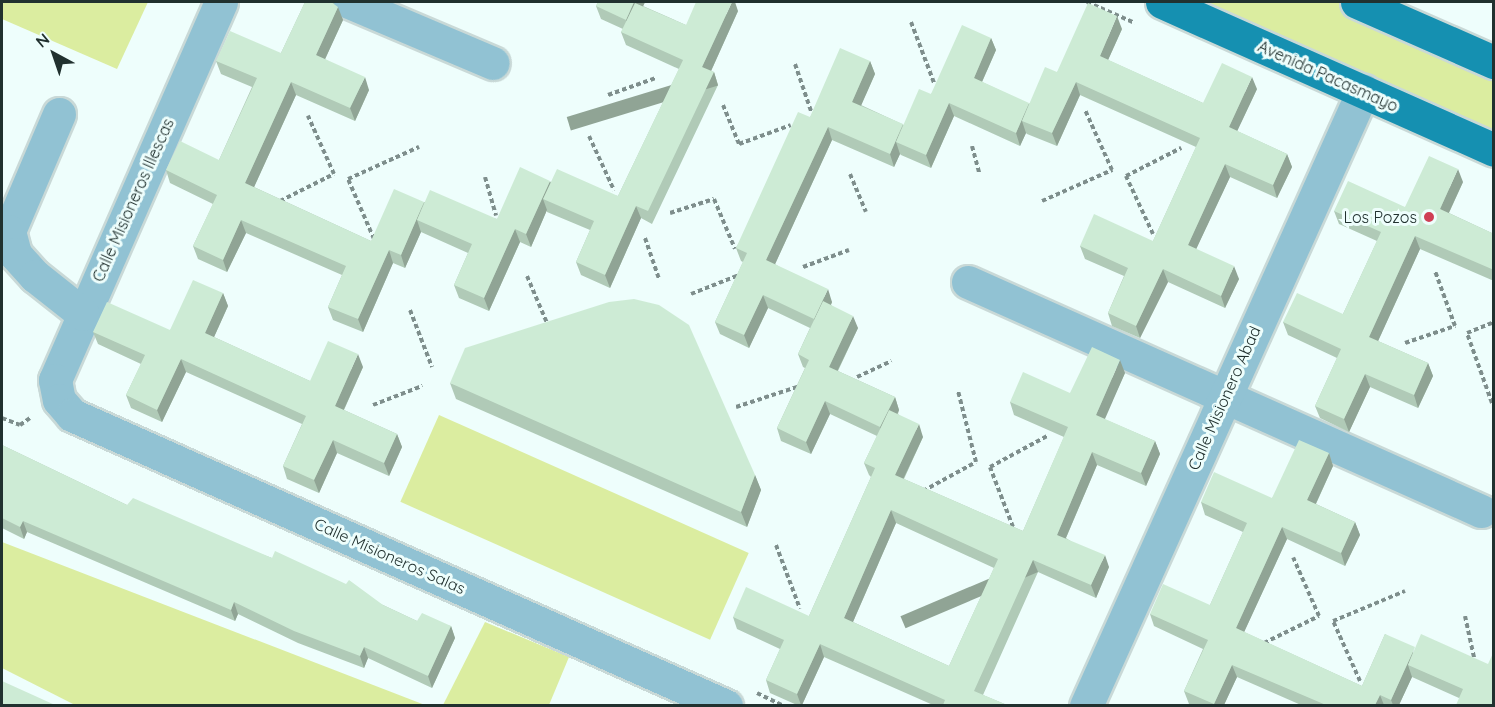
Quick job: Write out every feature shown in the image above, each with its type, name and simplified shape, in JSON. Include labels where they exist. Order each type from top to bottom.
[{"type":"main road","name":"Avenida Pacasmayo","points":[[1162,2],[1494,150]]},
{"type":"main road","points":[[1357,2],[1494,62]]},
{"type":"street","name":"Calle Misioneros Illescas","points":[[59,400],[55,380],[221,2]]},
{"type":"street","points":[[349,2],[493,63]]},
{"type":"street","name":"Calle Misionero Abad","points":[[1086,705],[1363,91]]},
{"type":"street","points":[[60,114],[9,231],[15,254],[35,276],[83,314]]},
{"type":"street","points":[[968,282],[1481,512]]},
{"type":"street","name":"Calle Misioneros Salas","points":[[59,400],[72,415],[726,705]]},
{"type":"path","points":[[911,22],[934,83]]},
{"type":"path","points":[[795,64],[811,111]]},
{"type":"path","points":[[608,95],[656,78]]},
{"type":"path","points":[[723,105],[739,144],[791,125]]},
{"type":"path","points":[[1042,201],[1112,170],[1085,110]]},
{"type":"path","points":[[279,202],[334,174],[308,116]]},
{"type":"path","points":[[589,136],[614,190]]},
{"type":"path","points":[[972,146],[980,173]]},
{"type":"path","points":[[375,240],[348,179],[419,147]]},
{"type":"path","points":[[1153,234],[1126,176],[1181,148]]},
{"type":"path","points":[[850,174],[866,212]]},
{"type":"path","points":[[485,177],[496,215]]},
{"type":"path","points":[[670,213],[714,199],[735,249]]},
{"type":"path","points":[[645,238],[659,279]]},
{"type":"path","points":[[802,267],[849,250]]},
{"type":"path","points":[[1406,343],[1455,326],[1435,271]]},
{"type":"path","points":[[691,294],[739,275]]},
{"type":"path","points":[[527,276],[547,323]]},
{"type":"path","points":[[410,310],[432,367]]},
{"type":"path","points":[[1492,403],[1467,333],[1494,322]]},
{"type":"path","points":[[857,377],[892,361]]},
{"type":"path","points":[[373,405],[422,386]]},
{"type":"path","points":[[736,407],[800,386]]},
{"type":"path","points":[[917,494],[976,462],[958,391]]},
{"type":"path","points":[[1013,527],[990,467],[1047,436]]},
{"type":"path","points":[[776,544],[800,609]]},
{"type":"path","points":[[1264,643],[1319,616],[1293,557]]},
{"type":"path","points":[[1360,681],[1333,621],[1405,591]]},
{"type":"path","points":[[1465,616],[1475,663]]},
{"type":"green space","points":[[2,2],[148,2],[117,69],[2,19]]},
{"type":"green space","points":[[1161,2],[1357,2],[1493,62],[1493,150]]},
{"type":"green space","points":[[439,415],[749,553],[710,640],[400,502]]},
{"type":"green space","points":[[2,542],[425,705],[75,705],[2,668]]},
{"type":"green space","points":[[485,622],[569,657],[549,705],[443,705]]},
{"type":"building","points":[[305,2],[331,2],[338,7],[316,55],[365,77],[350,108],[291,82],[245,183],[371,241],[394,189],[424,202],[401,255],[389,250],[358,319],[328,307],[346,266],[241,220],[223,260],[193,246],[217,195],[166,170],[180,141],[219,160],[257,78],[216,61],[230,31],[281,53]]},
{"type":"building","points":[[598,2],[634,2],[626,20],[596,6]]},
{"type":"building","points":[[696,2],[732,2],[702,67],[714,72],[648,211],[636,206],[605,275],[576,262],[594,221],[543,199],[557,169],[618,196],[683,60],[621,32],[635,3],[686,25]]},
{"type":"building","points":[[1088,3],[1117,16],[1100,56],[1203,103],[1222,63],[1252,77],[1229,127],[1287,154],[1273,185],[1225,164],[1188,245],[1234,266],[1221,296],[1163,269],[1136,326],[1108,313],[1128,268],[1080,246],[1094,214],[1153,241],[1200,138],[1076,82],[1052,133],[1022,121],[1045,67],[1057,72]]},
{"type":"building","points":[[962,25],[991,38],[974,78],[1029,103],[1016,133],[949,103],[926,155],[896,142],[919,89],[931,94]]},
{"type":"building","points":[[840,48],[870,61],[852,102],[903,124],[890,154],[828,127],[766,260],[828,289],[814,319],[763,295],[744,335],[715,322],[747,253],[736,248],[798,112],[810,117]]},
{"type":"building","points":[[1429,156],[1458,169],[1440,209],[1494,234],[1494,270],[1415,236],[1369,337],[1428,363],[1414,395],[1365,374],[1344,419],[1315,406],[1341,349],[1283,322],[1297,293],[1343,314],[1381,232],[1334,211],[1348,181],[1405,207]]},
{"type":"building","points":[[520,167],[550,181],[526,234],[515,229],[484,298],[454,285],[472,244],[417,220],[430,190],[497,219]]},
{"type":"building","points":[[193,280],[223,293],[205,333],[310,381],[328,341],[358,354],[335,406],[397,434],[384,463],[333,440],[314,480],[283,466],[306,416],[181,359],[157,410],[126,395],[145,355],[93,332],[107,302],[170,330]]},
{"type":"building","points":[[634,299],[659,305],[689,325],[755,475],[741,512],[450,383],[465,348],[609,302]]},
{"type":"building","points":[[823,301],[853,316],[829,367],[895,397],[880,427],[825,401],[806,442],[777,428],[809,360],[798,354]]},
{"type":"building","points":[[1092,347],[1120,360],[1096,415],[1155,441],[1141,473],[1092,452],[1057,535],[1105,555],[1091,585],[1033,560],[974,691],[1007,705],[943,705],[945,700],[820,644],[797,694],[766,680],[784,640],[733,617],[746,587],[809,616],[875,468],[864,463],[889,410],[919,424],[895,475],[1023,531],[1068,427],[1010,402],[1023,372],[1070,393]],"holes":[[[891,510],[998,559],[949,666],[844,618]]]},
{"type":"building","points":[[1299,440],[1329,453],[1307,500],[1355,522],[1341,553],[1282,527],[1236,628],[1362,686],[1385,634],[1415,647],[1391,700],[1380,695],[1375,705],[1326,705],[1232,665],[1214,704],[1184,691],[1208,640],[1150,614],[1163,584],[1210,605],[1247,523],[1201,502],[1214,472],[1272,498]]},
{"type":"building","points":[[2,445],[127,505],[133,498],[272,558],[275,551],[346,584],[349,580],[383,605],[417,621],[422,613],[451,626],[428,676],[364,647],[360,656],[294,631],[234,602],[231,610],[23,521],[20,527],[2,518]]},
{"type":"building","points":[[1421,634],[1488,664],[1494,651],[1494,701],[1492,705],[1456,705],[1463,689],[1408,665]]},
{"type":"building","points":[[2,681],[55,705],[2,705]]},
{"type":"place","name":"Los Pozos","points":[[1429,217]]}]
